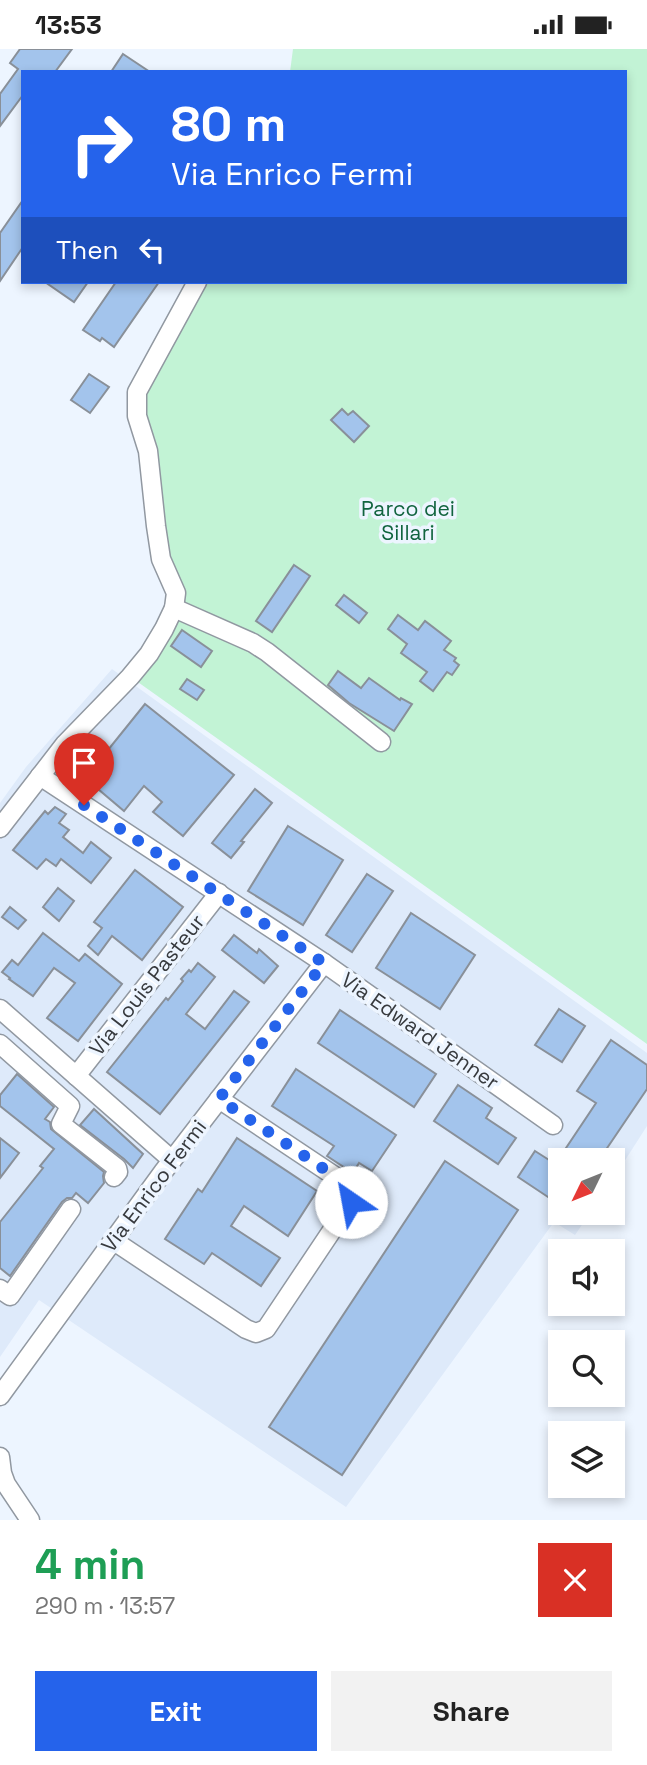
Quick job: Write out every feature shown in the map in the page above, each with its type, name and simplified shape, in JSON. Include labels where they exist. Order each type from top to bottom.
[{"type":"street","points":[[0,828],[65,744],[149,654],[174,608],[176,593],[161,559],[148,451],[137,416],[137,392],[196,284]]},
{"type":"street","points":[[174,608],[253,643],[267,652],[381,742]]},
{"type":"street","name":"Via Edward Jenner","points":[[40,776],[324,963],[553,1125]]},
{"type":"street","name":"Via Louis Pasteur","points":[[76,1076],[219,894]]},
{"type":"street","name":"Via Enrico Fermi","points":[[0,1396],[172,1160],[324,963]]},
{"type":"street","points":[[0,1009],[172,1160]]},
{"type":"street","points":[[0,1044],[70,1106],[61,1124],[117,1168],[118,1172],[114,1177]]},
{"type":"street","points":[[114,1241],[246,1329],[256,1333],[265,1329],[351,1202],[353,1192],[345,1183],[219,1099]]},
{"type":"street","points":[[0,1289],[10,1296],[71,1209]]},
{"type":"street","name":"Via Enrico Fermi","points":[[0,1411],[14,1379]]},
{"type":"street","points":[[0,1457],[6,1484],[30,1520]]},
{"type":"street","points":[[0,1473],[1,1465]]},
{"type":"shaded area","points":[[112,669],[647,1053],[647,1126],[625,1160],[625,1148],[548,1148],[548,1225],[552,1225],[346,1507],[39,1300],[0,1357],[0,803],[26,767]]},
{"type":"shaded area","points":[[559,1225],[582,1225],[575,1235]]},
{"type":"green space","name":"Parco dei Sillari","points":[[293,49],[647,49],[647,1044],[135,680],[179,612],[166,558],[142,415],[142,394],[201,284],[627,284],[627,70],[290,70]]},
{"type":"building","points":[[20,49],[72,49],[56,70],[21,70],[21,98],[0,126],[0,94],[18,69],[10,63]]},
{"type":"building","points":[[123,54],[147,70],[112,70]]},
{"type":"building","points":[[21,203],[21,250],[0,281],[0,233]]},
{"type":"building","points":[[48,284],[87,284],[74,302]]},
{"type":"building","points":[[115,284],[158,284],[114,347],[102,338],[100,341],[83,330]]},
{"type":"building","points":[[89,374],[109,387],[90,413],[71,400]]},
{"type":"building","points":[[342,409],[348,415],[353,411],[369,426],[354,442],[331,420]]},
{"type":"building","points":[[294,565],[310,576],[272,632],[256,621]]},
{"type":"building","points":[[344,595],[367,613],[359,623],[336,605]]},
{"type":"building","points":[[398,615],[418,630],[425,621],[451,641],[444,650],[456,658],[454,661],[459,665],[452,675],[447,672],[433,691],[420,681],[427,672],[401,653],[407,644],[388,629]]},
{"type":"building","points":[[182,630],[212,651],[201,667],[171,646]]},
{"type":"building","points":[[338,671],[361,688],[369,678],[400,700],[401,698],[412,704],[394,731],[349,703],[328,685]]},
{"type":"building","points":[[187,679],[204,690],[197,700],[180,689]]},
{"type":"building","points":[[145,704],[234,775],[183,836],[153,812],[162,802],[144,786],[124,811],[78,772],[101,744],[108,750]]},
{"type":"building","points":[[255,789],[272,803],[241,841],[244,842],[231,858],[212,843]]},
{"type":"building","points":[[55,807],[66,814],[59,823],[69,830],[63,837],[83,853],[91,842],[111,858],[91,883],[61,859],[56,866],[46,859],[37,869],[13,850],[45,811],[48,814]]},
{"type":"building","points":[[288,826],[343,860],[303,925],[248,891]]},
{"type":"building","points":[[135,870],[183,907],[142,960],[112,936],[98,955],[88,946],[102,928],[94,922]]},
{"type":"building","points":[[367,874],[393,891],[352,952],[326,935]]},
{"type":"building","points":[[58,888],[74,901],[59,921],[43,907]]},
{"type":"building","points":[[10,907],[26,920],[18,929],[2,917]]},
{"type":"building","points":[[411,913],[475,955],[440,1009],[376,968]]},
{"type":"building","points":[[43,933],[79,961],[85,954],[122,984],[78,1041],[47,1018],[75,983],[54,968],[33,996],[2,972],[12,960],[18,965]]},
{"type":"building","points":[[234,935],[257,953],[259,949],[278,966],[264,983],[222,950]]},
{"type":"building","points":[[198,963],[215,977],[186,1014],[205,1029],[234,991],[249,1002],[160,1114],[107,1072],[166,998],[168,1000],[183,981],[181,979]]},
{"type":"building","points":[[559,1009],[585,1026],[562,1062],[535,1045]]},
{"type":"building","points":[[340,1010],[436,1074],[414,1107],[318,1043]]},
{"type":"building","points":[[611,1040],[647,1065],[647,1089],[607,1148],[566,1148],[596,1103],[577,1091]]},
{"type":"building","points":[[296,1069],[396,1135],[372,1171],[359,1163],[353,1173],[327,1156],[334,1146],[272,1106]]},
{"type":"building","points":[[17,1074],[54,1107],[45,1119],[50,1122],[51,1129],[104,1172],[104,1183],[88,1203],[76,1193],[62,1202],[10,1276],[0,1268],[0,1222],[43,1168],[40,1166],[54,1149],[0,1106],[0,1095]]},
{"type":"building","points":[[458,1085],[492,1108],[486,1118],[516,1138],[498,1164],[434,1121]]},
{"type":"building","points":[[94,1109],[143,1154],[133,1168],[80,1125]]},
{"type":"building","points":[[0,1138],[19,1153],[0,1178]]},
{"type":"building","points":[[237,1138],[317,1191],[288,1236],[244,1206],[231,1226],[280,1258],[261,1286],[212,1253],[204,1264],[165,1239],[198,1189],[202,1192]]},
{"type":"building","points":[[535,1151],[548,1159],[548,1197],[518,1177]]},
{"type":"building","points":[[445,1161],[518,1210],[342,1475],[269,1427]]},
{"type":"route","points":[[84,805],[324,963],[219,1099],[345,1183],[353,1192],[351,1202]]}]
